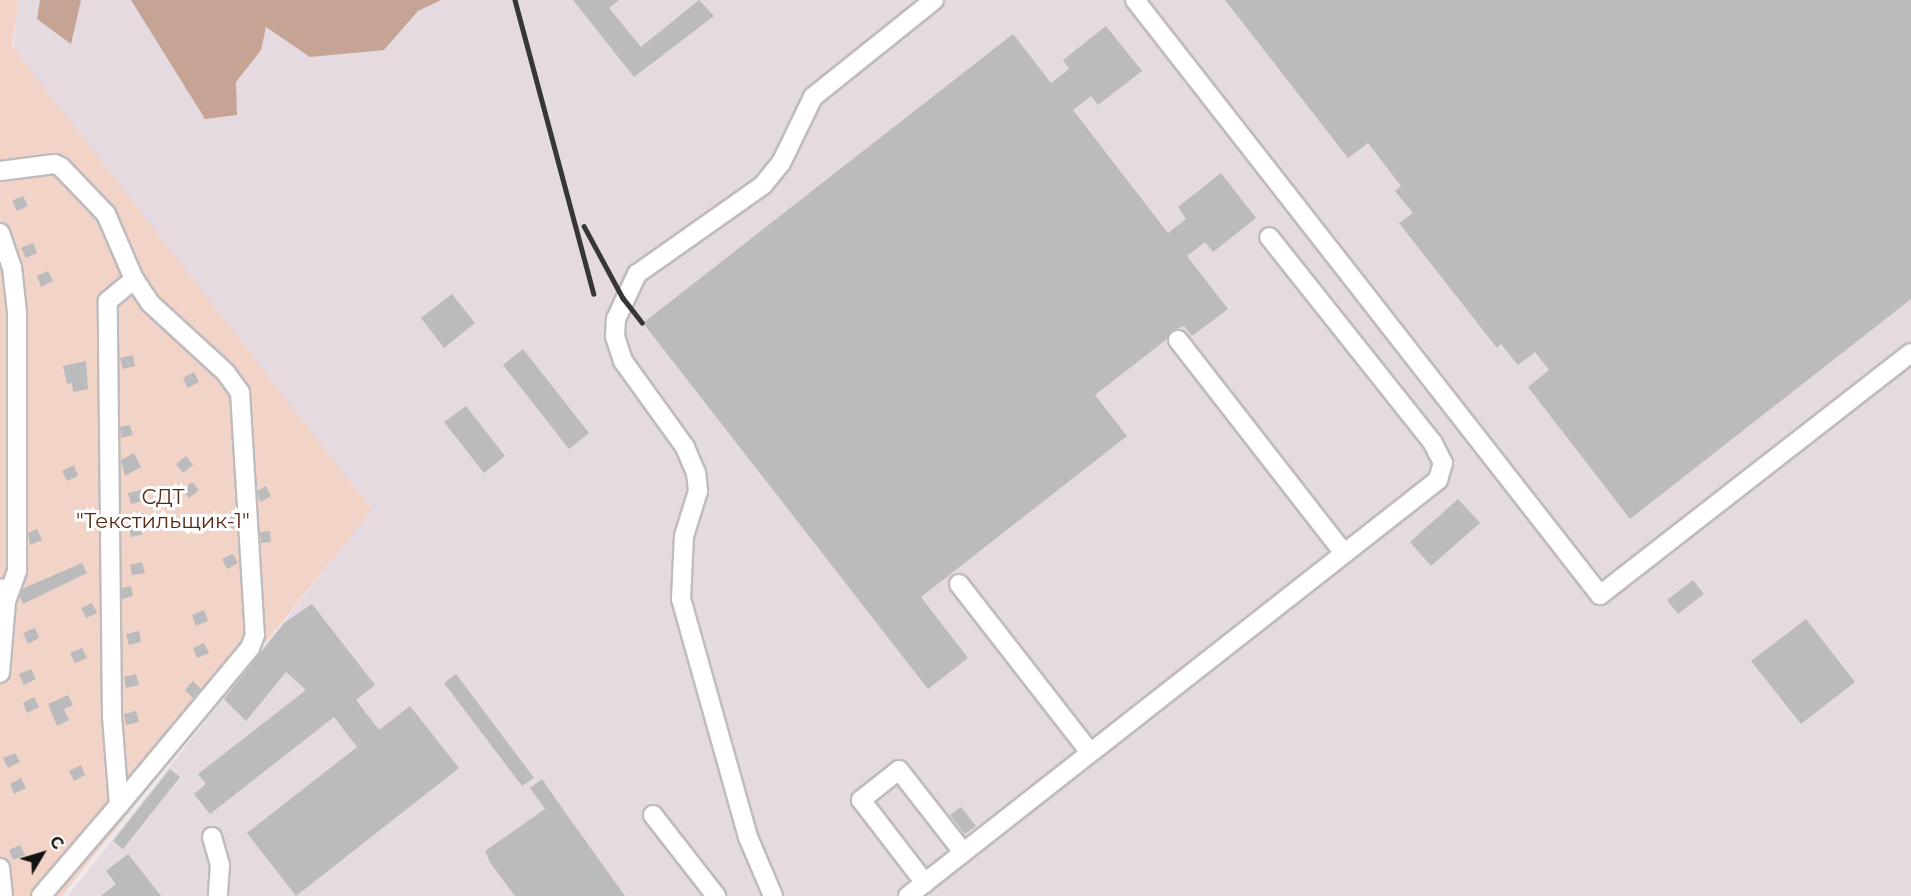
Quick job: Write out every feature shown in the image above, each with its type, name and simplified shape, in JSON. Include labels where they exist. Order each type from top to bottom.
[{"type":"lane","points":[[773,896],[747,837],[681,598],[684,536],[698,491],[696,473],[685,447],[623,361],[615,337],[616,319],[637,274],[764,185],[780,163],[813,97],[934,0]]},
{"type":"lane","points":[[1135,0],[1600,596],[1911,352]]},
{"type":"lane","points":[[0,171],[55,164],[61,167],[106,214],[134,279],[150,303],[226,374],[240,392],[255,635],[250,648],[41,896]]},
{"type":"lane","points":[[0,233],[12,267],[17,312],[17,571],[6,601],[0,673]]},
{"type":"lane","points":[[908,896],[1089,751],[1438,480],[1443,463],[1433,443],[1269,237]]},
{"type":"lane","points":[[119,805],[112,716],[108,301],[134,279]]},
{"type":"lane","points":[[1178,340],[1344,553]]},
{"type":"lane","points":[[0,582],[6,601]]},
{"type":"lane","points":[[959,584],[1089,751]]},
{"type":"lane","points":[[924,883],[861,800],[899,770],[963,852]]},
{"type":"lane","points":[[653,814],[716,896]]},
{"type":"lane","points":[[212,837],[220,865],[218,896]]},
{"type":"lane","points":[[0,868],[3,896]]},
{"type":"shaded area","points":[[19,0],[1911,0],[1911,896],[68,896],[370,512],[13,48]]},
{"type":"shaded area","points":[[40,0],[81,0],[71,44],[37,19]]},
{"type":"shaded area","points":[[131,0],[441,0],[418,11],[384,50],[310,57],[266,27],[261,50],[236,82],[237,115],[205,119]]},
{"type":"green space","name":"СДТ \"Текстильщик-1\"","points":[[0,0],[19,0],[12,46],[372,510],[62,896],[0,896]]},
{"type":"building","points":[[573,0],[619,0],[609,8],[641,47],[699,0],[714,16],[634,77]]},
{"type":"building","points":[[1225,0],[1911,0],[1911,299],[1630,519],[1528,387],[1549,370],[1535,352],[1518,365],[1501,344],[1497,348],[1399,223],[1413,213],[1395,191],[1401,186],[1368,143],[1348,158]]},
{"type":"building","points":[[1106,26],[1142,71],[1098,105],[1091,96],[1073,110],[1168,233],[1186,219],[1178,207],[1221,173],[1256,218],[1213,252],[1205,242],[1187,256],[1228,309],[1192,336],[1184,326],[1172,331],[1167,339],[1095,395],[1127,436],[921,597],[968,658],[928,689],[643,323],[1013,34],[1051,83],[1069,69],[1063,60]]},
{"type":"building","points":[[23,196],[28,206],[17,211],[12,201]]},
{"type":"building","points":[[33,243],[37,253],[26,258],[21,248]]},
{"type":"building","points":[[48,271],[53,281],[41,287],[37,276]]},
{"type":"building","points":[[452,294],[475,323],[444,348],[421,318]]},
{"type":"building","points":[[523,349],[589,433],[569,449],[503,365]]},
{"type":"building","points":[[133,355],[135,366],[123,369],[120,358]]},
{"type":"building","points":[[86,361],[88,389],[73,392],[72,383],[67,384],[63,366]]},
{"type":"building","points":[[194,372],[199,382],[188,388],[183,378]]},
{"type":"building","points":[[466,406],[505,456],[484,473],[444,422]]},
{"type":"building","points":[[130,425],[133,435],[121,438],[120,427]]},
{"type":"building","points":[[134,453],[141,467],[125,476],[121,460]]},
{"type":"building","points":[[186,456],[193,465],[183,473],[176,464]]},
{"type":"building","points":[[74,465],[78,476],[67,481],[62,471]]},
{"type":"building","points":[[192,482],[199,490],[189,498],[182,490]]},
{"type":"building","points":[[266,486],[271,496],[260,502],[257,491]]},
{"type":"building","points":[[141,490],[143,501],[131,504],[128,493]]},
{"type":"building","points":[[1458,499],[1480,523],[1431,566],[1410,542]]},
{"type":"building","points":[[234,515],[237,526],[227,531],[222,521]]},
{"type":"building","points":[[141,524],[144,534],[131,537],[129,526]]},
{"type":"building","points":[[37,529],[42,540],[30,545],[28,533]]},
{"type":"building","points":[[270,531],[271,542],[261,543],[260,532]]},
{"type":"building","points":[[233,554],[238,563],[227,569],[222,559]]},
{"type":"building","points":[[142,562],[145,573],[132,575],[130,565]]},
{"type":"building","points":[[82,563],[87,573],[23,604],[20,596],[22,589]]},
{"type":"building","points":[[1693,580],[1704,594],[1678,614],[1667,600]]},
{"type":"building","points":[[131,586],[133,596],[122,599],[122,588]]},
{"type":"building","points":[[92,603],[97,613],[86,618],[81,608]]},
{"type":"building","points":[[312,604],[375,685],[356,700],[379,730],[410,706],[459,768],[296,896],[247,833],[357,747],[334,717],[210,814],[194,794],[206,784],[198,774],[306,690],[286,672],[246,721],[224,699],[284,623]]},
{"type":"building","points":[[204,610],[208,621],[196,626],[192,615]]},
{"type":"building","points":[[1806,619],[1855,682],[1801,724],[1751,661]]},
{"type":"building","points":[[35,628],[39,638],[28,644],[23,633]]},
{"type":"building","points":[[139,631],[141,642],[129,645],[126,634]]},
{"type":"building","points":[[204,643],[209,653],[197,658],[193,648]]},
{"type":"building","points":[[82,648],[87,658],[75,663],[70,653]]},
{"type":"building","points":[[31,669],[36,679],[24,685],[19,674]]},
{"type":"building","points":[[136,674],[139,685],[126,688],[124,677]]},
{"type":"building","points":[[456,674],[534,778],[522,786],[444,683]]},
{"type":"building","points":[[193,681],[201,689],[193,698],[185,690]]},
{"type":"building","points":[[68,695],[73,705],[64,709],[69,720],[57,726],[48,704]]},
{"type":"building","points":[[34,697],[39,707],[27,713],[23,703]]},
{"type":"building","points":[[136,711],[139,722],[126,725],[124,714]]},
{"type":"building","points":[[15,753],[20,762],[8,768],[3,758]]},
{"type":"building","points":[[81,765],[85,775],[74,781],[69,771]]},
{"type":"building","points":[[170,769],[180,777],[123,849],[113,841]]},
{"type":"building","points":[[21,778],[26,788],[14,794],[10,784]]},
{"type":"building","points":[[542,779],[625,896],[515,896],[491,864],[485,851],[545,809],[530,788]]},
{"type":"building","points":[[961,807],[976,826],[965,834],[950,815]]},
{"type":"building","points":[[20,845],[25,855],[13,860],[9,850]]},
{"type":"building","points":[[128,854],[161,896],[101,896],[116,884],[106,871]]},
{"type":"railway","points":[[515,0],[594,294]]},
{"type":"railway","points":[[584,226],[623,298],[642,322]]}]
